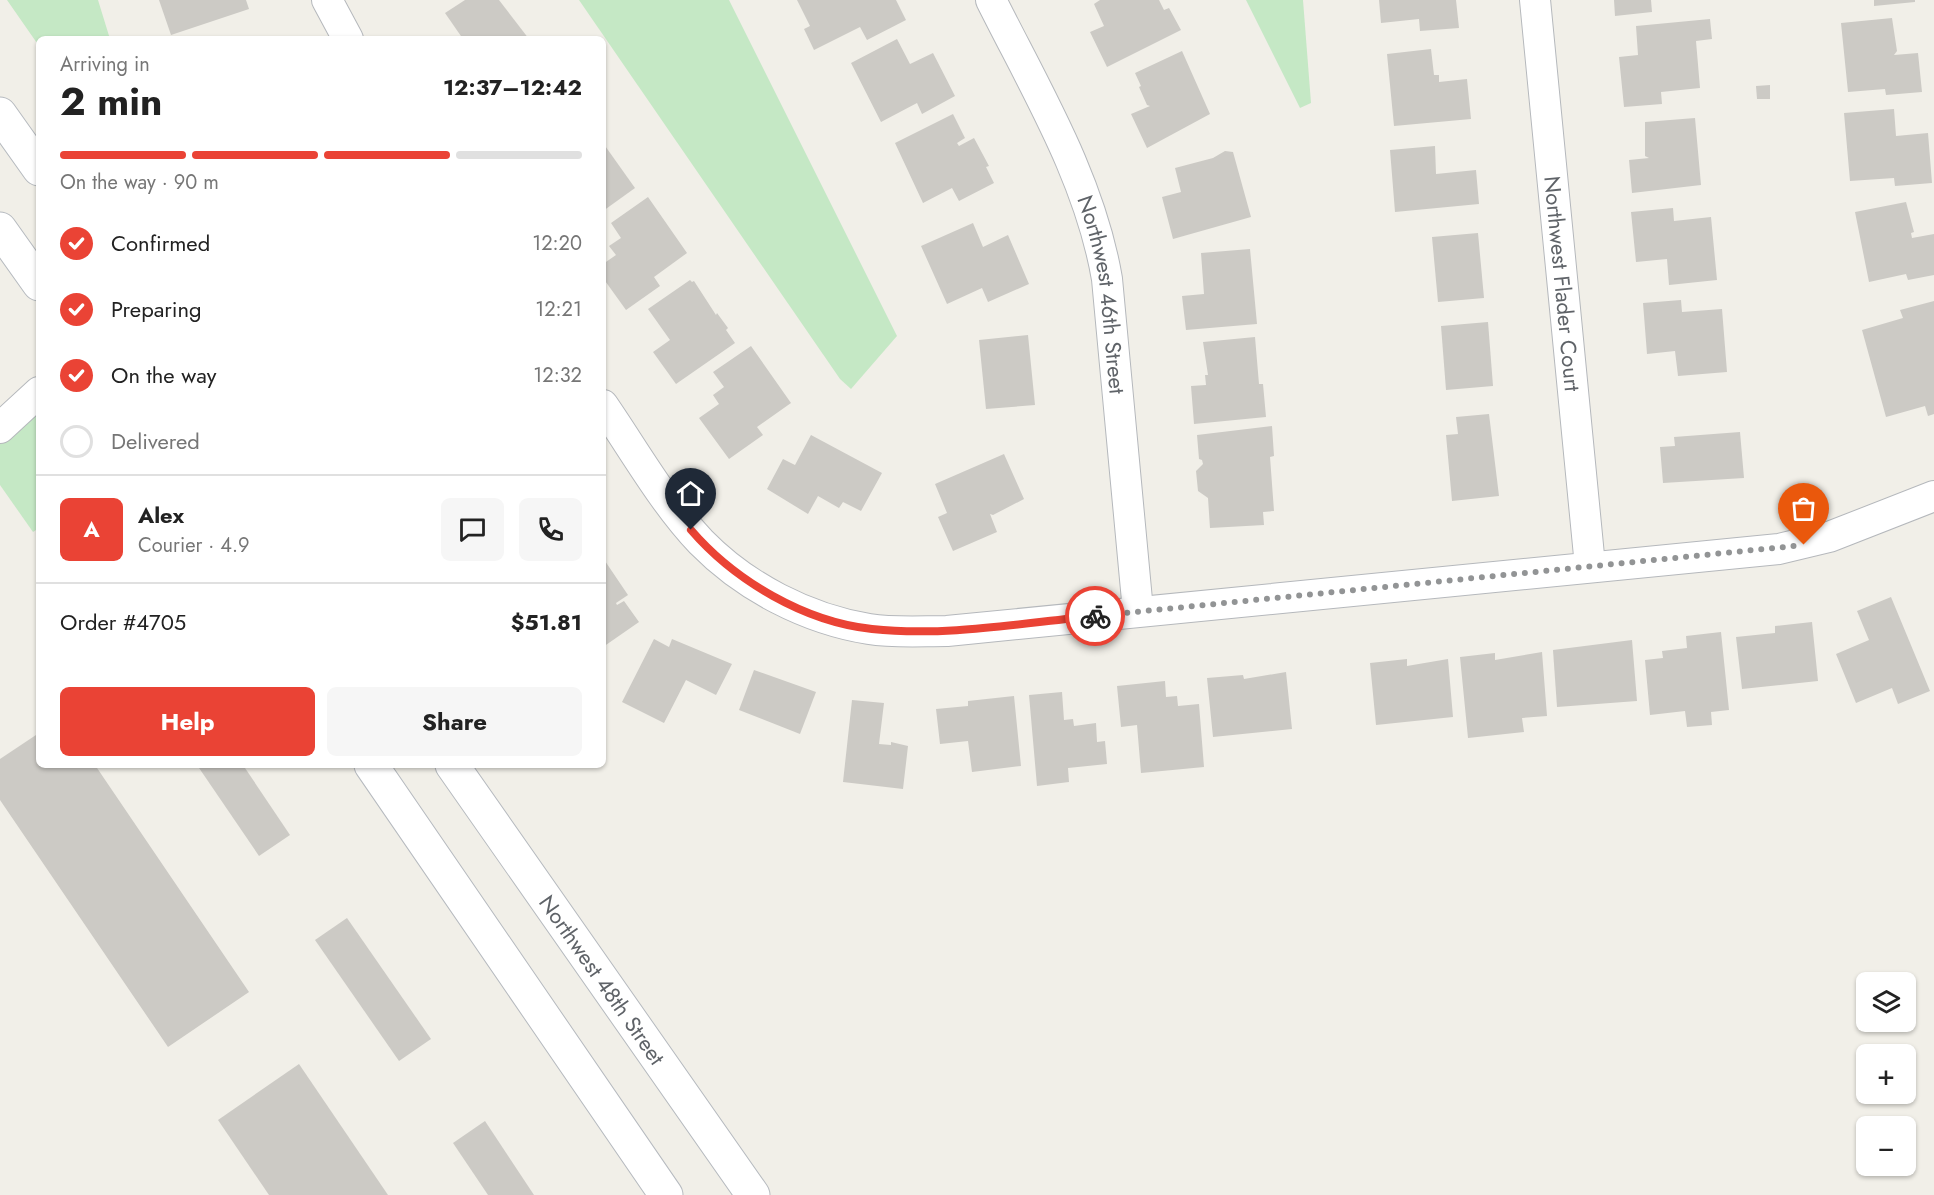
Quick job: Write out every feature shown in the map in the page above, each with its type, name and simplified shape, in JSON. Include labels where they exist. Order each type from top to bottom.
[{"type":"main road","points":[[0,114],[36,165]]},
{"type":"main road","points":[[0,229],[36,280]]},
{"type":"main road","points":[[373,768],[666,1195]]},
{"type":"main road","name":"Northwest 48th Street","points":[[454,768],[753,1195]]},
{"type":"street","points":[[327,0],[346,36]]},
{"type":"street","name":"Northwest 46th Street","points":[[991,0],[1069,156],[1101,243],[1107,279],[1138,611]]},
{"type":"street","name":"Northwest Flader Court","points":[[1535,0],[1590,566]]},
{"type":"street","points":[[0,428],[36,395]]},
{"type":"street","points":[[606,409],[681,519],[725,563],[782,601],[803,610],[870,629],[897,631],[946,631],[1804,545],[1858,527],[1934,496]]},
{"type":"green space","points":[[7,0],[98,0],[109,36],[36,36],[36,42]]},
{"type":"green space","points":[[579,0],[729,0],[897,336],[851,389],[840,379],[606,39],[606,36]]},
{"type":"green space","points":[[1246,0],[1303,0],[1311,103],[1300,108]]},
{"type":"green space","points":[[36,395],[36,530],[33,532],[0,485],[0,428]]},
{"type":"building","points":[[159,0],[246,0],[249,9],[171,35]]},
{"type":"building","points":[[465,0],[499,0],[527,36],[461,36],[445,13]]},
{"type":"building","points":[[797,0],[896,0],[906,20],[867,40],[860,27],[814,50],[804,29],[810,26]]},
{"type":"building","points":[[1100,0],[1159,0],[1164,10],[1169,8],[1181,30],[1107,67],[1090,32],[1104,26],[1094,4]]},
{"type":"building","points":[[1379,0],[1456,0],[1459,28],[1420,31],[1419,19],[1381,23]]},
{"type":"building","points":[[1614,0],[1651,0],[1652,12],[1615,16]]},
{"type":"building","points":[[1874,0],[1915,0],[1915,2],[1874,6]]},
{"type":"building","points":[[1892,18],[1897,51],[1894,55],[1918,53],[1922,92],[1886,95],[1885,89],[1848,92],[1841,23]]},
{"type":"building","points":[[1710,19],[1712,39],[1696,41],[1700,88],[1661,92],[1662,104],[1624,107],[1619,57],[1638,55],[1636,26]]},
{"type":"building","points":[[897,39],[910,64],[933,53],[955,96],[922,114],[917,103],[881,122],[851,63]]},
{"type":"building","points":[[1431,49],[1434,75],[1439,75],[1439,82],[1467,79],[1471,119],[1394,126],[1387,54]]},
{"type":"building","points":[[1182,51],[1210,114],[1147,148],[1131,114],[1150,106],[1147,105],[1135,73]]},
{"type":"building","points":[[1770,85],[1770,99],[1757,99],[1756,86]]},
{"type":"building","points":[[1894,109],[1896,136],[1928,133],[1932,183],[1895,186],[1894,178],[1850,181],[1844,113]]},
{"type":"building","points":[[953,114],[965,138],[957,143],[959,146],[974,138],[989,166],[986,167],[994,183],[959,201],[952,188],[923,203],[895,143]]},
{"type":"building","points":[[1695,118],[1701,185],[1632,193],[1629,160],[1649,158],[1645,156],[1645,122]]},
{"type":"building","points":[[1435,146],[1436,174],[1476,170],[1479,204],[1395,212],[1390,150]]},
{"type":"building","points":[[606,147],[635,188],[606,209]]},
{"type":"building","points":[[1225,151],[1233,152],[1251,217],[1173,239],[1162,197],[1181,192],[1175,168],[1213,158]]},
{"type":"building","points":[[648,197],[687,253],[654,277],[660,286],[626,310],[606,282],[606,262],[616,255],[609,246],[621,238],[611,223]]},
{"type":"building","points":[[1906,202],[1914,232],[1911,233],[1912,238],[1934,234],[1934,275],[1908,280],[1906,274],[1869,282],[1855,212]]},
{"type":"building","points":[[1673,208],[1674,221],[1711,217],[1717,280],[1669,285],[1667,259],[1636,262],[1631,212]]},
{"type":"building","points":[[973,223],[983,247],[1008,235],[1029,284],[988,302],[982,288],[947,304],[921,246]]},
{"type":"building","points":[[1478,233],[1484,298],[1438,302],[1432,237]]},
{"type":"building","points":[[1250,249],[1257,324],[1186,330],[1182,296],[1204,294],[1201,253]]},
{"type":"building","points":[[690,280],[694,281],[716,315],[717,313],[728,328],[726,330],[735,343],[676,384],[653,352],[670,340],[648,309]]},
{"type":"building","points":[[1681,300],[1682,312],[1722,309],[1727,372],[1678,376],[1675,351],[1647,354],[1643,303]]},
{"type":"building","points":[[1934,301],[1934,414],[1928,416],[1925,406],[1886,417],[1862,330],[1903,318],[1900,310]]},
{"type":"building","points":[[1488,322],[1493,386],[1446,390],[1441,326]]},
{"type":"building","points":[[1028,335],[1035,405],[986,409],[979,340]]},
{"type":"building","points":[[1255,337],[1259,384],[1263,384],[1266,417],[1194,424],[1191,386],[1206,385],[1205,375],[1208,375],[1203,342]]},
{"type":"building","points":[[751,346],[791,403],[757,427],[763,435],[729,459],[699,418],[719,404],[713,395],[724,387],[713,372]]},
{"type":"building","points":[[1489,414],[1499,496],[1452,501],[1446,435],[1458,434],[1456,417]]},
{"type":"building","points":[[1272,426],[1274,456],[1270,457],[1274,511],[1263,512],[1264,525],[1210,528],[1208,498],[1198,491],[1196,471],[1203,464],[1199,459],[1197,435]]},
{"type":"building","points":[[1740,432],[1744,478],[1663,483],[1660,447],[1675,446],[1674,437]]},
{"type":"building","points":[[811,435],[882,473],[861,511],[843,502],[839,508],[818,496],[808,514],[767,489],[783,459],[795,465]]},
{"type":"building","points":[[1004,454],[1024,499],[993,515],[990,514],[997,532],[953,551],[938,517],[947,513],[935,484]]},
{"type":"building","points":[[606,562],[628,595],[616,603],[617,605],[624,601],[639,622],[606,645]]},
{"type":"building","points":[[1891,597],[1930,691],[1898,704],[1892,688],[1856,703],[1836,654],[1869,640],[1857,611]]},
{"type":"building","points":[[1812,622],[1818,681],[1742,689],[1736,637],[1775,633],[1775,626]]},
{"type":"building","points":[[1721,632],[1729,710],[1711,712],[1712,725],[1687,727],[1685,711],[1650,715],[1645,660],[1663,658],[1662,651],[1687,648],[1686,636]]},
{"type":"building","points":[[654,639],[669,647],[672,639],[732,664],[716,695],[686,680],[664,723],[622,702]]},
{"type":"building","points":[[1632,640],[1637,701],[1557,707],[1553,650]]},
{"type":"building","points":[[1542,652],[1547,716],[1522,718],[1524,732],[1468,738],[1460,657],[1495,653],[1495,660]]},
{"type":"building","points":[[1407,659],[1407,666],[1448,659],[1453,717],[1376,725],[1370,663]]},
{"type":"building","points":[[754,670],[816,692],[800,734],[739,710]]},
{"type":"building","points":[[1286,672],[1292,729],[1213,737],[1207,678],[1243,675],[1244,679]]},
{"type":"building","points":[[1165,681],[1166,697],[1177,696],[1178,706],[1199,704],[1204,767],[1141,773],[1137,725],[1121,727],[1117,686]]},
{"type":"building","points":[[1062,692],[1064,720],[1073,719],[1074,726],[1096,723],[1097,742],[1105,741],[1107,764],[1068,768],[1069,782],[1037,786],[1029,695]]},
{"type":"building","points":[[1014,696],[1021,766],[972,772],[968,741],[940,744],[936,709],[968,706],[968,701]]},
{"type":"building","points":[[852,700],[884,703],[879,744],[891,745],[891,742],[908,746],[903,789],[843,782]]},
{"type":"building","points":[[36,735],[36,768],[97,768],[249,992],[168,1047],[0,800],[0,759]]},
{"type":"building","points":[[199,768],[245,768],[290,835],[259,856]]},
{"type":"building","points":[[347,918],[431,1039],[399,1061],[315,940]]},
{"type":"building","points":[[299,1064],[388,1195],[269,1195],[218,1120]]},
{"type":"building","points":[[485,1121],[534,1195],[488,1195],[453,1143]]},
{"type":"way so far","points":[[1095,616],[1804,545]]},
{"type":"route","points":[[691,530],[725,563],[782,601],[825,618],[870,629],[946,631],[1095,616]]}]
